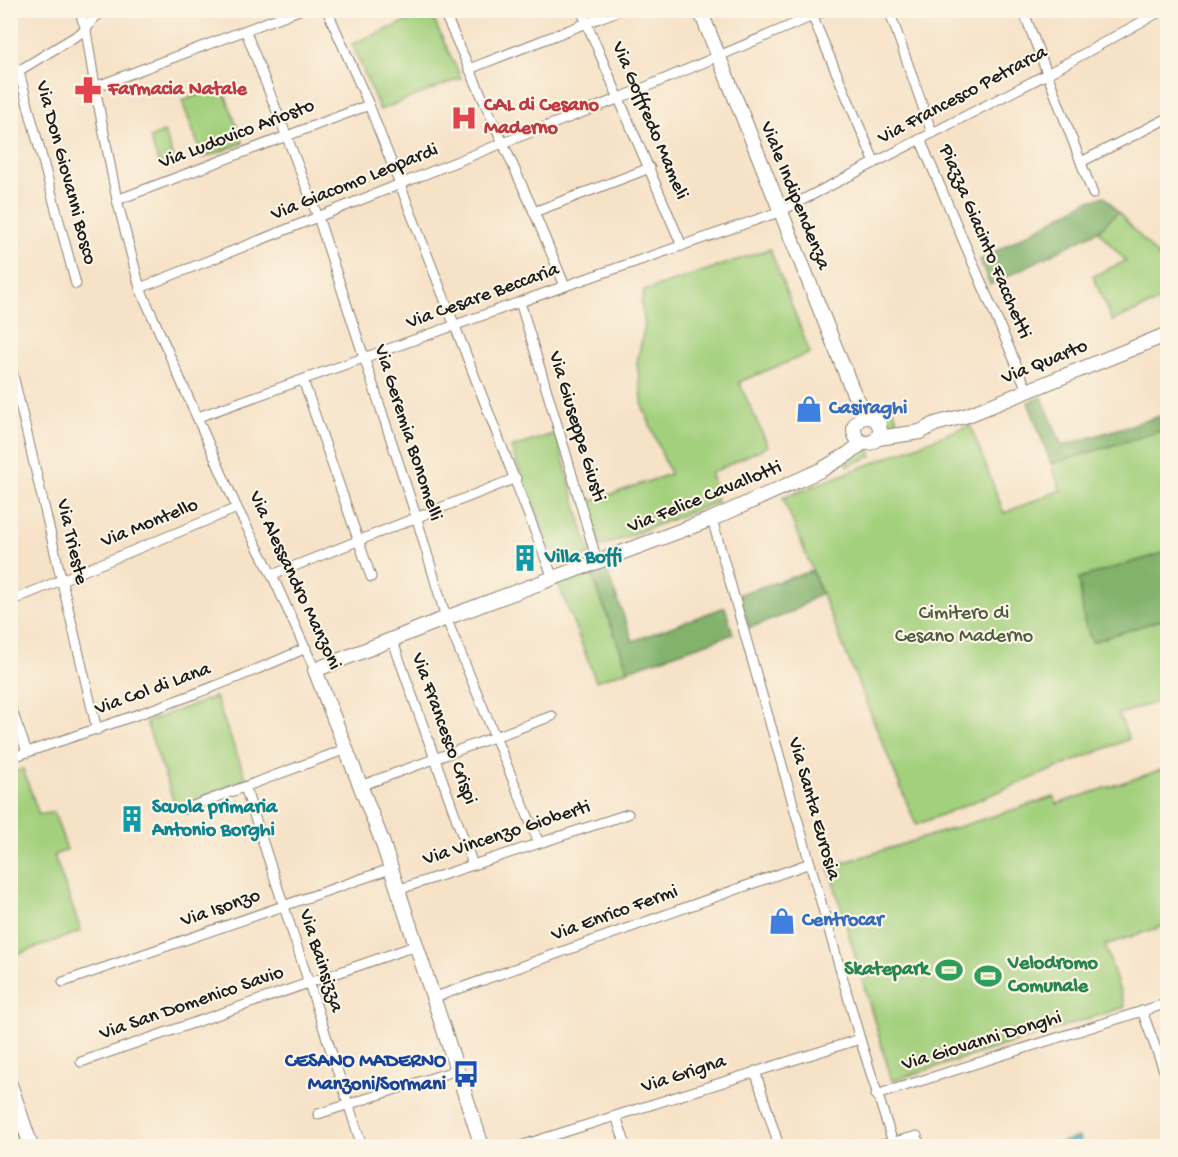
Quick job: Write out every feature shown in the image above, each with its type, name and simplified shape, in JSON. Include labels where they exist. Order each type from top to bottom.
[{"type":"street","name":"Via Alessandro Manzoni","points":[[79,10],[86,30],[117,200],[140,288],[237,508],[272,575],[315,670],[390,869],[482,1146]]},
{"type":"street","points":[[15,74],[86,30],[92,20],[104,10]]},
{"type":"street","points":[[95,87],[246,32],[299,10]]},
{"type":"street","points":[[327,10],[369,105],[553,578]]},
{"type":"street","points":[[443,10],[565,286]]},
{"type":"street","name":"Via Goffredo Mameli","points":[[581,10],[682,246]]},
{"type":"street","points":[[469,69],[620,10]]},
{"type":"street","name":"Viale Indipendenza","points":[[700,10],[867,429]]},
{"type":"street","name":"Via Giacomo Leopardi","points":[[140,288],[620,98],[718,58],[811,13],[827,10]]},
{"type":"street","points":[[889,10],[933,133]]},
{"type":"street","points":[[1023,10],[1093,194]]},
{"type":"street","name":"Via Francesco Petrarca","points":[[779,212],[1047,74],[1163,10]]},
{"type":"street","points":[[811,13],[875,163]]},
{"type":"street","name":"Via Geremia Bonomelli","points":[[246,32],[318,217],[417,519],[446,618],[539,843]]},
{"type":"street","name":"Via Don Giovanni Bosco","points":[[15,74],[76,284]]},
{"type":"street","name":"Via Ludovico Ariosto","points":[[117,200],[369,105]]},
{"type":"street","points":[[1081,162],[1167,118]]},
{"type":"street","name":"Piazza Giacinto Facchetti","points":[[920,139],[1028,392]]},
{"type":"street","points":[[534,212],[650,168]]},
{"type":"street","name":"Via Cesare Beccaria","points":[[198,417],[779,212]]},
{"type":"street","name":"Via Giuseppe Giusti","points":[[520,303],[597,561]]},
{"type":"street","name":"Via Quarto","points":[[867,429],[912,434],[1028,392],[1167,334]]},
{"type":"street","name":"Via Trieste","points":[[10,362],[97,730]]},
{"type":"street","points":[[303,380],[371,577]]},
{"type":"street","points":[[10,410],[20,406]]},
{"type":"street","name":"Via Felice Cavallotti","points":[[315,670],[446,618],[712,519],[821,470],[848,454],[867,429]]},
{"type":"street","points":[[272,575],[516,478]]},
{"type":"street","name":"Via Montello","points":[[10,601],[237,508]]},
{"type":"street","name":"Via Santa Eurosia","points":[[712,519],[876,1095],[893,1144]]},
{"type":"street","name":"Via Francesco Crispi","points":[[392,639],[473,865]]},
{"type":"street","name":"Via Col di Lana","points":[[10,758],[97,730],[259,669],[306,648]]},
{"type":"street","points":[[10,705],[27,752]]},
{"type":"street","points":[[360,786],[552,716]]},
{"type":"street","points":[[185,809],[346,748]]},
{"type":"street","name":"Via Bainsizza","points":[[245,787],[362,1146]]},
{"type":"street","name":"Via Vincenzo Gioberti","points":[[397,890],[628,814]]},
{"type":"street","name":"Via Enrico Fermi","points":[[433,998],[810,863]]},
{"type":"street","name":"Via Isonzo","points":[[63,982],[390,869]]},
{"type":"street","name":"Via San Domenico Savio","points":[[81,1062],[415,945]]},
{"type":"street","name":"Via Giovanni Donghi","points":[[876,1095],[1167,1003]]},
{"type":"street","points":[[1142,1011],[1167,1081]]},
{"type":"street","name":"Via Grigna","points":[[520,1146],[860,1039]]},
{"type":"street","points":[[318,1114],[457,1070]]},
{"type":"street","points":[[755,1071],[779,1146]]},
{"type":"street","points":[[10,1084],[31,1146]]},
{"type":"street","points":[[616,1116],[626,1146]]},
{"type":"street","points":[[878,1146],[917,1136],[920,1146]]},
{"type":"green space","points":[[430,12],[461,78],[380,110],[352,44]]},
{"type":"green space","points":[[222,86],[243,143],[203,158],[182,101]]},
{"type":"green space","points":[[164,132],[174,158],[159,164],[150,138]]},
{"type":"green space","points":[[1104,196],[1118,212],[1098,231],[990,285],[980,260],[1089,200]]},
{"type":"green space","points":[[1118,212],[1167,266],[1167,305],[1163,300],[1112,321],[1093,276],[1126,261],[1098,231]]},
{"type":"green space","points":[[770,249],[810,353],[739,382],[768,446],[711,473],[717,502],[600,547],[589,502],[670,474],[643,407],[637,363],[645,324],[641,303],[644,291]]},
{"type":"green space","points":[[1042,397],[1062,446],[1167,414],[1167,429],[1051,464],[1028,402]]},
{"type":"green space","points":[[892,406],[899,424],[889,422],[881,413],[887,407]]},
{"type":"green space","name":"Cimitero di Cesano Maderno","points":[[970,425],[1004,513],[1061,490],[1051,464],[1167,429],[1167,552],[1079,579],[1092,641],[1167,618],[1167,699],[1119,714],[1129,739],[916,825],[783,498]]},
{"type":"green space","points":[[556,433],[590,555],[563,566],[557,564],[511,448]]},
{"type":"green space","points":[[862,449],[869,449],[872,456],[848,466],[847,461]]},
{"type":"green space","points":[[1167,552],[1167,618],[1092,642],[1084,621],[1079,578]]},
{"type":"green space","points":[[604,564],[633,641],[725,607],[733,634],[628,670],[590,570]]},
{"type":"green space","points":[[590,570],[628,670],[596,681],[558,583]]},
{"type":"green space","points":[[812,571],[821,593],[790,613],[749,628],[739,594]]},
{"type":"green space","points":[[215,697],[246,778],[176,808],[146,722]]},
{"type":"green space","name":"Velodromo Comunale","points":[[1167,768],[1167,925],[1105,945],[1125,1007],[892,1081],[829,867],[1054,797],[1057,804]]},
{"type":"green space","points":[[23,769],[39,815],[54,812],[67,850],[54,855],[81,931],[11,957],[11,773]]},
{"type":"green space","points":[[14,1118],[20,1146],[11,1146],[11,1120]]},
{"type":"water","points":[[1079,1137],[1082,1146],[1060,1146],[1059,1143]]},
{"type":"place","name":"Farmacia Natale","points":[[88,90]]},
{"type":"place","name":"CAL di Cesano Maderno","points":[[464,118]]},
{"type":"place","name":"Casiraghi","points":[[809,409]]},
{"type":"place","name":"Villa Boffi","points":[[525,558]]},
{"type":"place","name":"Scuola primaria Antonio Borghi","points":[[132,819]]},
{"type":"place","name":"Centrocar","points":[[782,921]]},
{"type":"place","name":"Skatepark","points":[[949,970]]},
{"type":"place","name":"Velodromo Comunale","points":[[988,976]]},
{"type":"place","name":"CESANO MADERNO Manzoni/Sormani","points":[[466,1074]]}]
